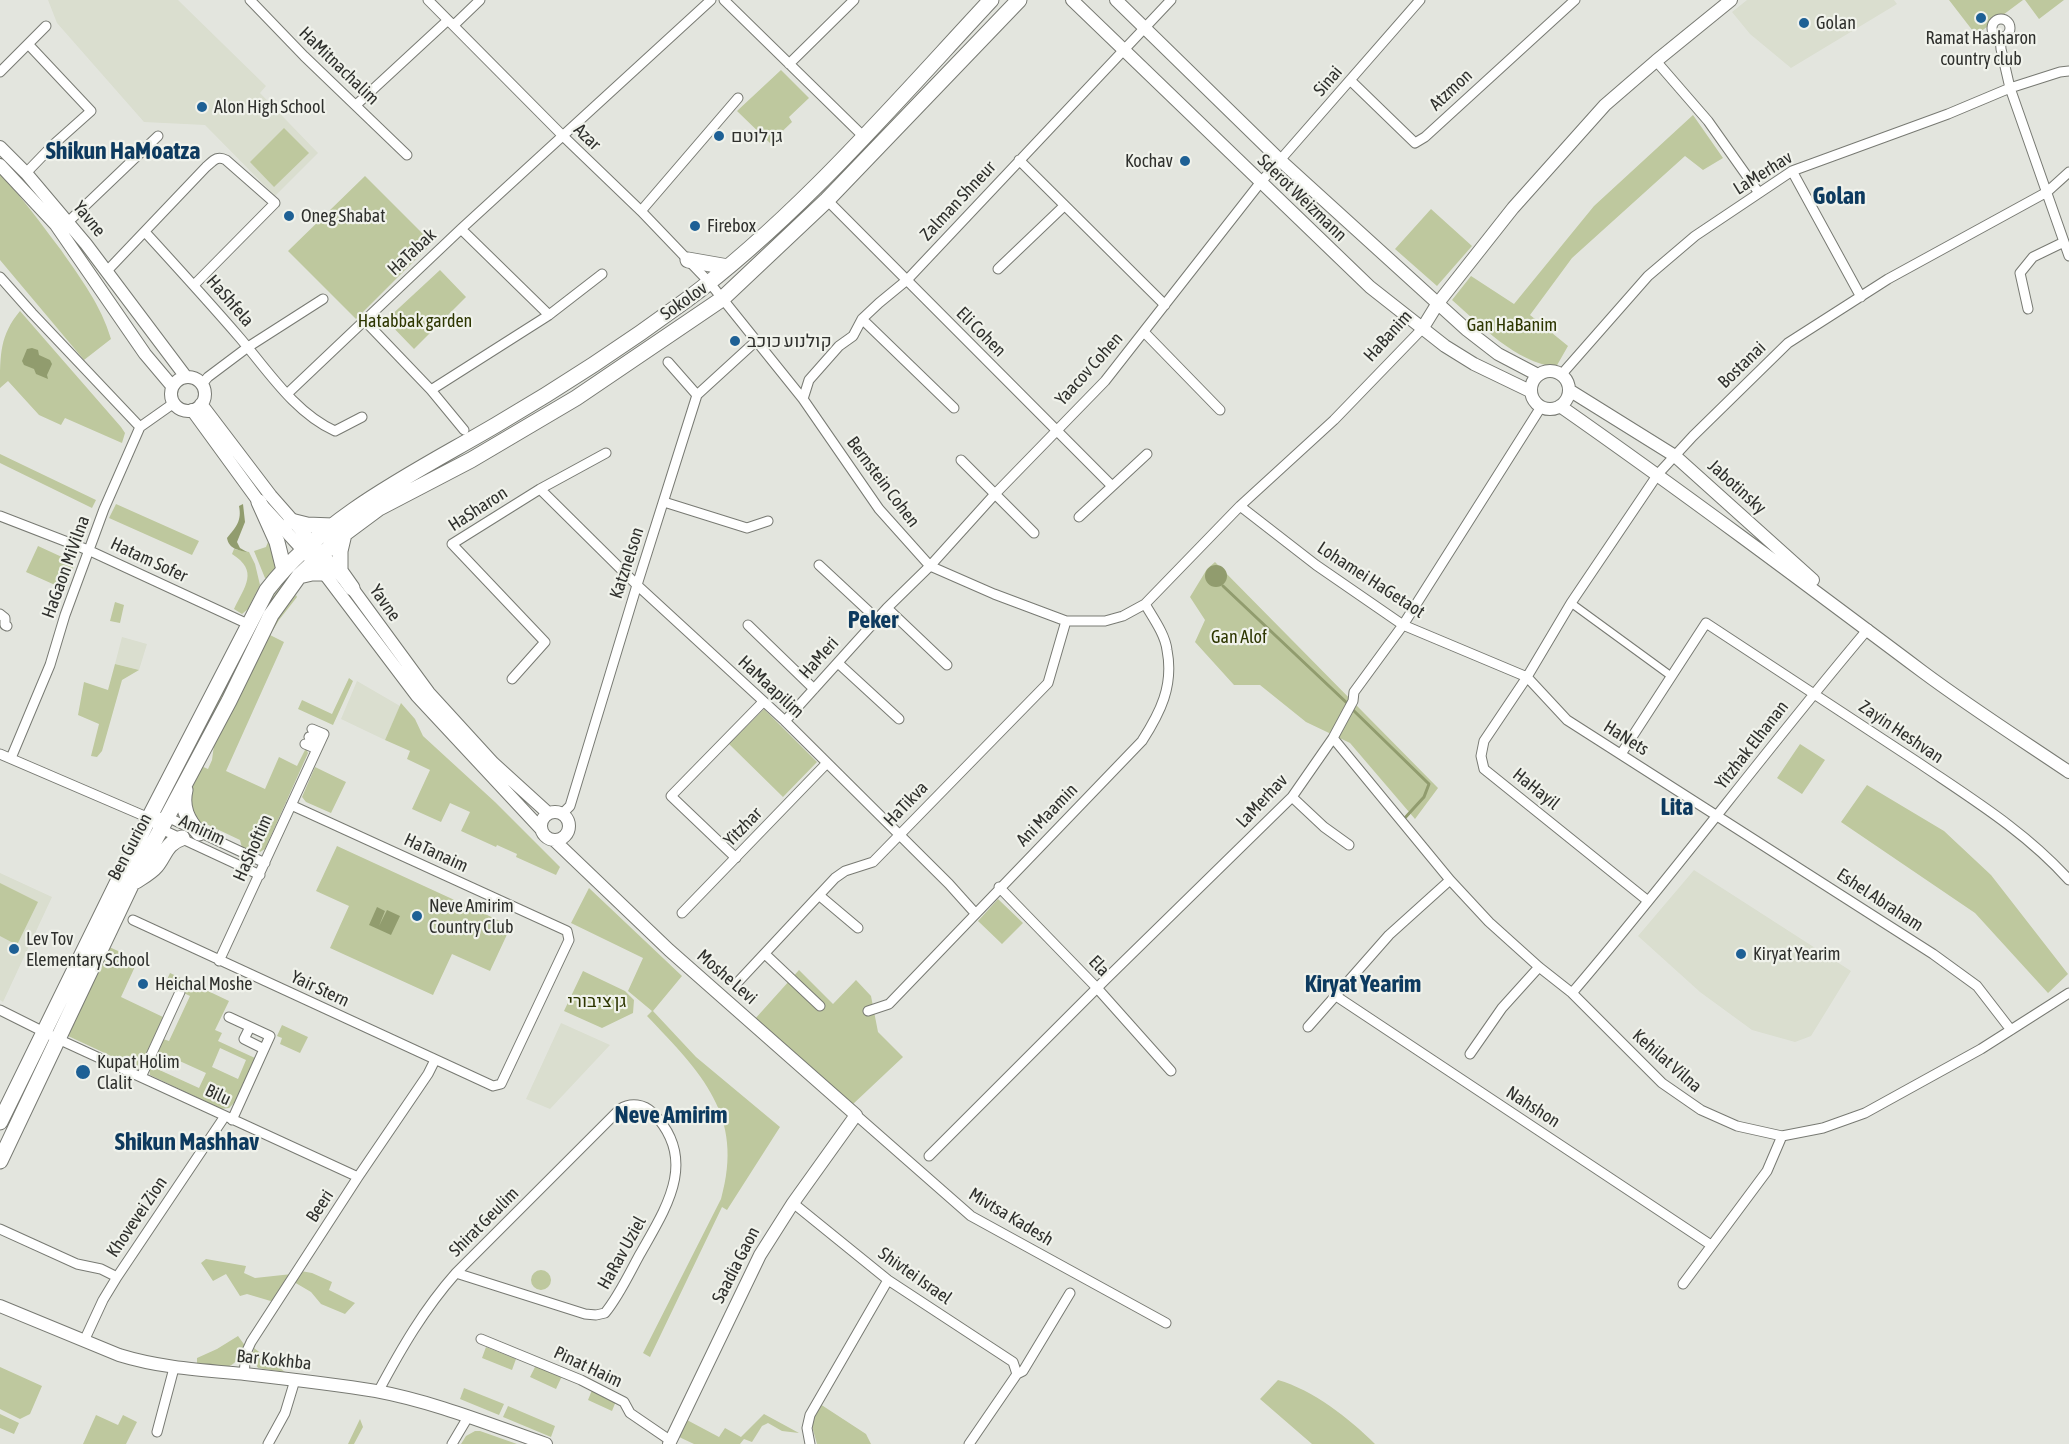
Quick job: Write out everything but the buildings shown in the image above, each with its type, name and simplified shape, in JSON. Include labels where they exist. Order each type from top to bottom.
[{"type":"main road","name":"Sokolov","points":[[315,557],[362,505],[572,380],[728,267],[813,189],[991,0]]},
{"type":"main road","name":"Sokolov","points":[[338,530],[471,460],[576,398],[722,298],[827,200],[1019,0]]},
{"type":"main road","points":[[688,260],[728,267]]},
{"type":"main road","points":[[259,502],[277,542],[284,570]]},
{"type":"main road","points":[[291,521],[338,530],[340,571],[352,588]]},
{"type":"main road","name":"Ben Gurion","points":[[0,1122],[149,818],[267,590],[284,570],[315,557]]},
{"type":"main road","name":"Ben Gurion","points":[[0,1161],[131,885],[229,701],[271,615],[299,576],[312,573],[315,557]]},
{"type":"main road","points":[[188,777],[183,802],[188,817],[199,833]]},
{"type":"main road","points":[[131,885],[156,867],[167,847],[174,840],[182,838]]},
{"type":"street","name":"HaMitnachalim","points":[[250,0],[304,56],[407,155]]},
{"type":"street","name":"Azar","points":[[428,0],[641,211],[722,298]]},
{"type":"street","points":[[356,105],[480,0]]},
{"type":"street","name":"HaTabak","points":[[287,394],[461,229],[711,0]]},
{"type":"street","points":[[724,0],[863,136]]},
{"type":"street","points":[[789,64],[854,0]]},
{"type":"street","name":"Sderot Weizmann","points":[[1072,0],[1370,287],[1422,329],[1474,364],[1530,391]]},
{"type":"street","name":"Sderot Weizmann","points":[[1116,0],[1374,248],[1497,354],[1538,375]]},
{"type":"street","name":"Zalman Shneur","points":[[802,399],[809,380],[839,346],[853,336],[862,319],[907,280],[1171,0]]},
{"type":"street","name":"Sinai","points":[[1260,183],[1420,0]]},
{"type":"street","name":"Atzmon","points":[[1350,80],[1415,143],[1425,137],[1575,0]]},
{"type":"street","name":"HaBanim","points":[[1066,621],[1105,621],[1123,616],[1145,604],[1240,506],[1334,420],[1422,329],[1438,303],[1530,188],[1605,105],[1731,0]]},
{"type":"street","points":[[0,72],[46,26]]},
{"type":"street","points":[[2000,37],[2010,88],[2065,236],[2069,256]]},
{"type":"street","points":[[26,172],[92,111],[28,44]]},
{"type":"street","points":[[1656,61],[1708,121],[1759,193]]},
{"type":"street","name":"LaMerhav","points":[[1561,375],[1648,276],[1695,236],[1792,171],[1948,114],[2010,88],[2069,71]]},
{"type":"street","points":[[641,211],[738,98]]},
{"type":"street","points":[[68,222],[158,136]]},
{"type":"street","name":"Yavne","points":[[0,147],[26,172],[68,222],[186,377]]},
{"type":"street","points":[[106,272],[216,158],[221,157],[275,203],[194,285]]},
{"type":"street","points":[[1019,160],[1165,305]]},
{"type":"street","points":[[0,165],[56,225],[145,354],[172,386]]},
{"type":"street","points":[[1792,171],[1861,297]]},
{"type":"street","name":"Bostanai","points":[[1527,677],[1571,603],[1658,474],[1788,343],[1888,279],[2047,192],[2069,172]]},
{"type":"street","name":"Yaacov Cohen","points":[[930,566],[995,494],[1105,381],[1260,183]]},
{"type":"street","name":"Eli Cohen","points":[[827,200],[1112,486]]},
{"type":"street","points":[[998,269],[1064,206]]},
{"type":"street","points":[[461,229],[549,315]]},
{"type":"street","name":"HaShfela","points":[[145,232],[194,285],[287,394],[319,424],[335,430],[362,417]]},
{"type":"street","points":[[2028,309],[2020,273],[2033,257],[2065,236]]},
{"type":"street","points":[[431,390],[549,315],[602,274]]},
{"type":"street","points":[[0,277],[140,427],[174,403]]},
{"type":"street","name":"Bernstein Cohen","points":[[722,298],[802,399],[879,509],[930,566],[994,594],[1066,621]]},
{"type":"street","points":[[202,384],[248,347],[323,299]]},
{"type":"street","points":[[862,319],[954,408]]},
{"type":"street","points":[[364,320],[431,390],[464,430]]},
{"type":"street","points":[[1144,332],[1220,410]]},
{"type":"street","name":"Katznelson","points":[[563,813],[570,806],[698,395],[755,342]]},
{"type":"street","points":[[668,362],[698,395]]},
{"type":"street","points":[[1549,371],[1561,375],[1569,390],[1565,402],[1554,409],[1541,407],[1535,403],[1530,391],[1534,379],[1549,371]]},
{"type":"street","points":[[186,377],[202,384],[205,394],[197,407],[182,410],[171,398],[172,386],[186,377]]},
{"type":"street","name":"Jabotinsky","points":[[1569,390],[1675,456],[1868,629]]},
{"type":"street","name":"Jabotinsky","points":[[1560,406],[1658,474],[1924,673],[2069,772]]},
{"type":"street","points":[[197,407],[259,502],[315,557],[417,696],[546,837],[555,841],[564,838],[569,830]]},
{"type":"street","name":"Yavne","points":[[197,407],[291,521],[315,557],[352,588],[429,693],[493,763],[548,813]]},
{"type":"street","name":"LaMerhav","points":[[929,1156],[1292,797],[1333,738],[1353,700],[1354,692],[1403,625],[1541,407]]},
{"type":"street","name":"HaGaon MiVilna","points":[[11,758],[50,665],[88,550],[140,427]]},
{"type":"street","name":"HaSharon","points":[[512,679],[545,642],[452,544],[540,489],[606,453]]},
{"type":"street","points":[[1079,517],[1147,453]]},
{"type":"street","points":[[961,460],[1034,533]]},
{"type":"street","name":"HaMaapilim","points":[[540,489],[637,585],[785,721],[975,913]]},
{"type":"street","points":[[664,502],[747,528],[768,521]]},
{"type":"street","name":"Lohamei HaGetaot","points":[[1240,506],[1316,565],[1403,625],[1527,677]]},
{"type":"street","name":"Hatam Sofer","points":[[0,516],[88,550],[250,625]]},
{"type":"street","points":[[819,565],[877,619]]},
{"type":"street","name":"HaMeri","points":[[785,721],[887,608],[930,566]]},
{"type":"street","points":[[1571,603],[1671,676],[1621,754]]},
{"type":"street","name":"Ani Maamin","points":[[868,1011],[889,1004],[999,887],[1142,741],[1160,712],[1167,690],[1167,650],[1145,604]]},
{"type":"street","points":[[887,608],[947,665]]},
{"type":"street","points":[[0,614],[5,618],[7,626]]},
{"type":"street","name":"HaTikva","points":[[737,983],[835,878],[845,871],[873,862],[1048,683],[1066,621]]},
{"type":"street","name":"Zayin Heshvan","points":[[1671,676],[1706,623],[1998,816],[2033,844],[2069,880]]},
{"type":"street","points":[[748,625],[814,689]]},
{"type":"street","name":"Yitzhak Elhanan","points":[[1572,993],[1868,629]]},
{"type":"street","points":[[838,663],[899,718]]},
{"type":"street","name":"HaNets","points":[[1527,677],[1567,720],[1717,815]]},
{"type":"street","name":"HaHayil","points":[[1527,677],[1484,741],[1481,756],[1484,768],[1648,901]]},
{"type":"street","points":[[736,858],[671,796],[763,702]]},
{"type":"street","points":[[324,734],[318,745],[309,737],[324,734]]},
{"type":"street","name":"Kehilat Vilna","points":[[1333,738],[1450,880],[1489,922],[1572,993],[1662,1083],[1701,1110],[1737,1126],[1782,1136],[1823,1128],[1865,1113],[1982,1049],[2069,993]]},
{"type":"street","name":"HaShoftim","points":[[219,961],[318,745]]},
{"type":"street","points":[[0,754],[149,818]]},
{"type":"street","name":"Yitzhar","points":[[682,913],[827,763]]},
{"type":"street","points":[[1292,797],[1324,827],[1349,845]]},
{"type":"street","name":"HaTanaim","points":[[291,805],[567,931],[569,940],[504,1080],[501,1084],[493,1086]]},
{"type":"street","points":[[541,829],[542,820],[548,813],[563,813],[569,820],[569,830],[577,863]]},
{"type":"street","name":"Eshel Abraham","points":[[1717,815],[1941,960],[1977,986],[2011,1030]]},
{"type":"street","name":"Amirim","points":[[149,818],[199,833],[265,863]]},
{"type":"street","name":"Amirim","points":[[164,823],[182,838],[260,875]]},
{"type":"street","name":"Moshe Levi","points":[[555,841],[669,950],[856,1115]]},
{"type":"street","points":[[1308,1027],[1389,935],[1450,880]]},
{"type":"street","name":"Ela","points":[[999,887],[1097,988],[1171,1071]]},
{"type":"street","points":[[820,896],[858,928]]},
{"type":"street","name":"Yair Stern","points":[[134,920],[493,1086]]},
{"type":"street","points":[[765,954],[820,1006]]},
{"type":"street","points":[[1470,1054],[1502,1008],[1539,967]]},
{"type":"street","points":[[141,1077],[180,992]]},
{"type":"street","name":"Nahshon","points":[[1336,996],[1711,1245]]},
{"type":"street","name":"Bilu","points":[[0,1010],[358,1177]]},
{"type":"street","name":"Khovevei Zion","points":[[84,1341],[103,1300],[117,1277],[228,1118],[270,1036],[229,1017]]},
{"type":"street","name":"Beeri","points":[[244,1374],[246,1353],[251,1342],[435,1060]]},
{"type":"street","name":"HaRav Uziel","points":[[456,1273],[585,1314],[605,1313],[665,1210],[673,1188],[676,1154],[669,1133],[650,1110],[640,1104]]},
{"type":"street","name":"Shirat Geulim","points":[[378,1392],[420,1317],[456,1273],[620,1109],[640,1104]]},
{"type":"street","name":"Saadia Gaon","points":[[670,1442],[760,1255],[793,1203],[856,1115]]},
{"type":"street","name":"Mivtsa Kadesh","points":[[856,1115],[972,1216],[1166,1323]]},
{"type":"street","points":[[1683,1284],[1767,1171],[1782,1136]]},
{"type":"street","name":"Shivtei Israel","points":[[793,1203],[888,1280],[1013,1362],[1017,1374]]},
{"type":"street","points":[[0,1229],[77,1264],[101,1269],[117,1277]]},
{"type":"street","points":[[810,1444],[807,1428],[810,1414],[888,1280]]},
{"type":"street","points":[[969,1444],[1017,1374],[1023,1371],[1070,1293]]},
{"type":"street","name":"Bar Kokhba","points":[[0,1306],[136,1361],[174,1368],[244,1374],[378,1392],[468,1417],[546,1444]]},
{"type":"street","name":"Pinat Haim","points":[[481,1339],[581,1380],[624,1402],[630,1413],[670,1442]]},
{"type":"street","points":[[157,1432],[174,1368]]},
{"type":"street","points":[[268,1444],[285,1413],[295,1380]]},
{"type":"street","points":[[452,1444],[468,1417]]},
{"type":"shaded area","name":"Alon High School","points":[[48,0],[178,0],[266,86],[260,93],[318,153],[275,196],[205,125],[144,122],[57,23]]},
{"type":"shaded area","name":"Golan","points":[[1747,0],[1894,0],[1897,4],[1791,68],[1750,34],[1732,12]]},
{"type":"shaded area","points":[[27,349],[38,350],[39,355],[50,360],[52,364],[47,375],[48,379],[24,365],[22,361]]},
{"type":"shaded area","points":[[243,504],[245,522],[237,542],[240,548],[247,552],[232,547],[227,538],[238,524],[239,506]]},
{"type":"shaded area","points":[[1216,565],[1224,568],[1227,576],[1224,584],[1216,587],[1208,584],[1205,576],[1208,568]]},
{"type":"shaded area","points":[[122,637],[147,644],[139,670],[115,664]]},
{"type":"shaded area","points":[[357,681],[400,706],[385,740],[341,719]]},
{"type":"shaded area","name":"Kiryat Yearim","points":[[1694,870],[1851,971],[1811,1036],[1795,1042],[1752,1030],[1700,992],[1638,936]]},
{"type":"shaded area","name":"Lev Tov Elementary School","points":[[0,873],[52,897],[3,1002],[0,1000]]},
{"type":"shaded area","points":[[377,907],[385,911],[379,926],[387,910],[400,916],[391,935],[369,925]]},
{"type":"shaded area","points":[[561,1023],[610,1045],[550,1109],[526,1099]]},
{"type":"green space","name":"Ramat Hasharon country club","points":[[1949,0],[2023,0],[1976,35]]},
{"type":"green space","name":"Ramat Hasharon country club","points":[[2025,0],[2064,0],[2039,19]]},
{"type":"green space","points":[[781,70],[809,98],[789,117],[792,122],[770,143],[737,111]]},
{"type":"green space","name":"Gan HaBanim","points":[[1693,115],[1723,158],[1703,170],[1685,156],[1572,258],[1530,315],[1568,346],[1556,367],[1541,364],[1513,350],[1452,300],[1471,276],[1514,304],[1594,206]]},
{"type":"green space","points":[[284,128],[309,153],[274,187],[250,162]]},
{"type":"green space","points":[[0,174],[61,250],[102,315],[111,339],[84,360],[0,260]]},
{"type":"green space","points":[[365,176],[432,243],[356,319],[288,251]]},
{"type":"green space","points":[[1431,209],[1472,246],[1437,286],[1395,249]]},
{"type":"green space","name":"Hatabbak garden","points":[[440,270],[466,297],[414,349],[386,320]]},
{"type":"green space","points":[[20,311],[121,427],[125,433],[122,443],[65,418],[61,425],[39,415],[8,381],[0,388],[2,346],[8,328]]},
{"type":"green space","points":[[0,454],[96,500],[92,508],[0,463]]},
{"type":"green space","points":[[116,504],[199,541],[192,555],[109,518]]},
{"type":"green space","points":[[267,536],[279,566],[268,578],[265,578],[254,551],[266,547]]},
{"type":"green space","points":[[38,546],[75,563],[64,589],[26,572]]},
{"type":"green space","points":[[234,549],[249,552],[255,564],[260,585],[248,609],[242,614],[234,609],[245,586],[247,573],[240,560],[232,554]]},
{"type":"green space","name":"Gan Alof","points":[[1215,562],[1438,788],[1415,819],[1350,743],[1306,722],[1260,685],[1234,685],[1195,642],[1205,620],[1190,597],[1207,569]]},
{"type":"green space","points":[[298,565],[299,567],[260,626],[163,812],[270,600]]},
{"type":"green space","points":[[296,595],[297,597],[270,635],[284,642],[226,771],[265,789],[279,757],[297,766],[306,748],[308,753],[265,849],[255,855],[242,848],[240,840],[202,822],[202,829],[197,826],[187,798],[201,766],[208,769],[214,745],[269,630]]},
{"type":"green space","points":[[115,602],[124,605],[120,623],[110,621]]},
{"type":"green space","points":[[115,664],[139,670],[122,680],[102,751],[97,757],[91,756],[99,724],[78,715],[84,682],[108,690]]},
{"type":"green space","points":[[349,678],[353,681],[333,725],[298,709],[302,700],[332,714]]},
{"type":"green space","points":[[401,703],[415,719],[423,736],[495,802],[560,867],[556,875],[516,857],[517,854],[461,831],[470,812],[450,803],[441,822],[412,809],[430,770],[407,759],[410,751],[385,740]]},
{"type":"green space","points":[[764,709],[817,762],[783,797],[729,744]]},
{"type":"green space","points":[[1800,744],[1825,760],[1802,794],[1777,778]]},
{"type":"green space","points":[[315,767],[346,782],[331,813],[306,802],[302,797]]},
{"type":"green space","points":[[1867,785],[1944,831],[1991,875],[2068,974],[2048,993],[1975,913],[1841,822]]},
{"type":"green space","name":"Neve Amirim Country Club","points":[[337,846],[511,926],[490,971],[452,954],[433,995],[330,948],[349,906],[316,891]]},
{"type":"green space","points":[[0,883],[38,902],[17,945],[0,936]]},
{"type":"green space","points":[[589,888],[682,976],[653,1011],[696,1057],[780,1127],[727,1210],[722,1207],[650,1357],[643,1353],[721,1199],[727,1169],[727,1143],[722,1119],[713,1097],[700,1077],[647,1016],[652,1011],[628,991],[643,958],[571,923]]},
{"type":"green space","points":[[998,899],[1023,923],[1002,944],[978,921]]},
{"type":"green space","points":[[107,946],[138,960],[121,997],[163,1017],[139,1069],[66,1035]]},
{"type":"green space","points":[[799,970],[833,1004],[856,980],[871,996],[878,1032],[903,1057],[852,1105],[754,1020]]},
{"type":"green space","name":"גן ציבורי","points":[[583,971],[625,991],[634,1000],[633,1013],[602,1028],[564,1011]]},
{"type":"green space","points":[[170,973],[229,1001],[215,1030],[222,1033],[218,1041],[255,1058],[235,1102],[229,1108],[221,1109],[150,1075],[149,1069],[163,1039],[169,1041],[190,996],[165,984]],"holes":[[[220,1048],[246,1060],[238,1079],[212,1067]],[[162,1053],[206,1073],[199,1088],[155,1068]]]},
{"type":"green space","points":[[282,1025],[308,1037],[300,1053],[280,1044],[282,1038],[277,1036]]},
{"type":"green space","points":[[206,1259],[246,1266],[244,1273],[255,1278],[292,1274],[274,1302],[247,1294],[240,1296],[226,1274],[213,1281],[201,1263]]},
{"type":"green space","points":[[541,1270],[548,1273],[551,1280],[548,1287],[541,1290],[534,1287],[531,1280],[534,1273]]},
{"type":"green space","points":[[301,1271],[332,1282],[329,1290],[355,1303],[345,1314],[321,1304],[311,1292],[294,1282]]},
{"type":"green space","points":[[238,1336],[246,1347],[236,1362],[221,1368],[197,1366],[197,1358]]},
{"type":"green space","points":[[486,1347],[516,1359],[512,1370],[482,1358]]},
{"type":"green space","points":[[254,1348],[285,1372],[258,1368],[252,1358]]},
{"type":"green space","points":[[536,1365],[562,1376],[556,1389],[530,1377]]},
{"type":"green space","points":[[0,1367],[42,1386],[30,1414],[20,1419],[0,1409]]},
{"type":"green space","points":[[1278,1380],[1330,1406],[1375,1444],[1312,1444],[1260,1399]]},
{"type":"green space","points":[[464,1388],[504,1404],[499,1415],[460,1399]]},
{"type":"green space","points":[[592,1390],[616,1401],[612,1411],[588,1400]]},
{"type":"green space","points":[[820,1404],[866,1434],[871,1444],[817,1444],[811,1423]]},
{"type":"green space","points":[[508,1406],[555,1426],[551,1437],[503,1417]]},
{"type":"green space","points":[[0,1414],[19,1423],[14,1434],[0,1428]]},
{"type":"green space","points":[[764,1414],[799,1433],[782,1431],[768,1423],[762,1426],[752,1442],[744,1439],[740,1444],[694,1444],[679,1437],[687,1420],[719,1437],[725,1428],[741,1437]]},
{"type":"green space","points":[[96,1415],[118,1425],[123,1415],[137,1422],[126,1444],[83,1444]]},
{"type":"green space","points":[[360,1419],[363,1427],[354,1444],[348,1444]]},
{"type":"green space","points":[[475,1431],[517,1444],[461,1444],[466,1436]]},
{"type":"waterway","points":[[1223,586],[1348,704]]},
{"type":"waterway","points":[[1352,709],[1429,784],[1424,797],[1403,820]]},
{"type":"place","name":"Ramat Hasharon country club","points":[[1981,18]]},
{"type":"place","name":"Golan","points":[[1804,23]]},
{"type":"place","name":"Alon High School","points":[[202,107]]},
{"type":"place","name":"גן לוטם","points":[[719,136]]},
{"type":"place","name":"Kochav","points":[[1185,161]]},
{"type":"place","name":"Oneg Shabat","points":[[289,216]]},
{"type":"place","name":"Firebox","points":[[695,226]]},
{"type":"place","name":"קולנוע כוכב","points":[[735,341]]},
{"type":"place","name":"Neve Amirim Country Club","points":[[417,916]]},
{"type":"place","name":"Lev Tov Elementary School","points":[[14,949]]},
{"type":"place","name":"Kiryat Yearim","points":[[1741,954]]},
{"type":"place","name":"Heichal Moshe","points":[[143,984]]},
{"type":"place","name":"Kupat Holim Clalit","points":[[83,1072]]},
{"type":"district","name":"Shikun HaMoatza","points":[[123,151]]},
{"type":"district","name":"Golan","points":[[1839,196]]},
{"type":"district","name":"Peker","points":[[873,620]]},
{"type":"district","name":"Lita","points":[[1677,807]]},
{"type":"district","name":"Kiryat Yearim","points":[[1363,984]]},
{"type":"district","name":"Neve Amirim","points":[[671,1115]]},
{"type":"district","name":"Shikun Mashhav","points":[[187,1142]]}]
